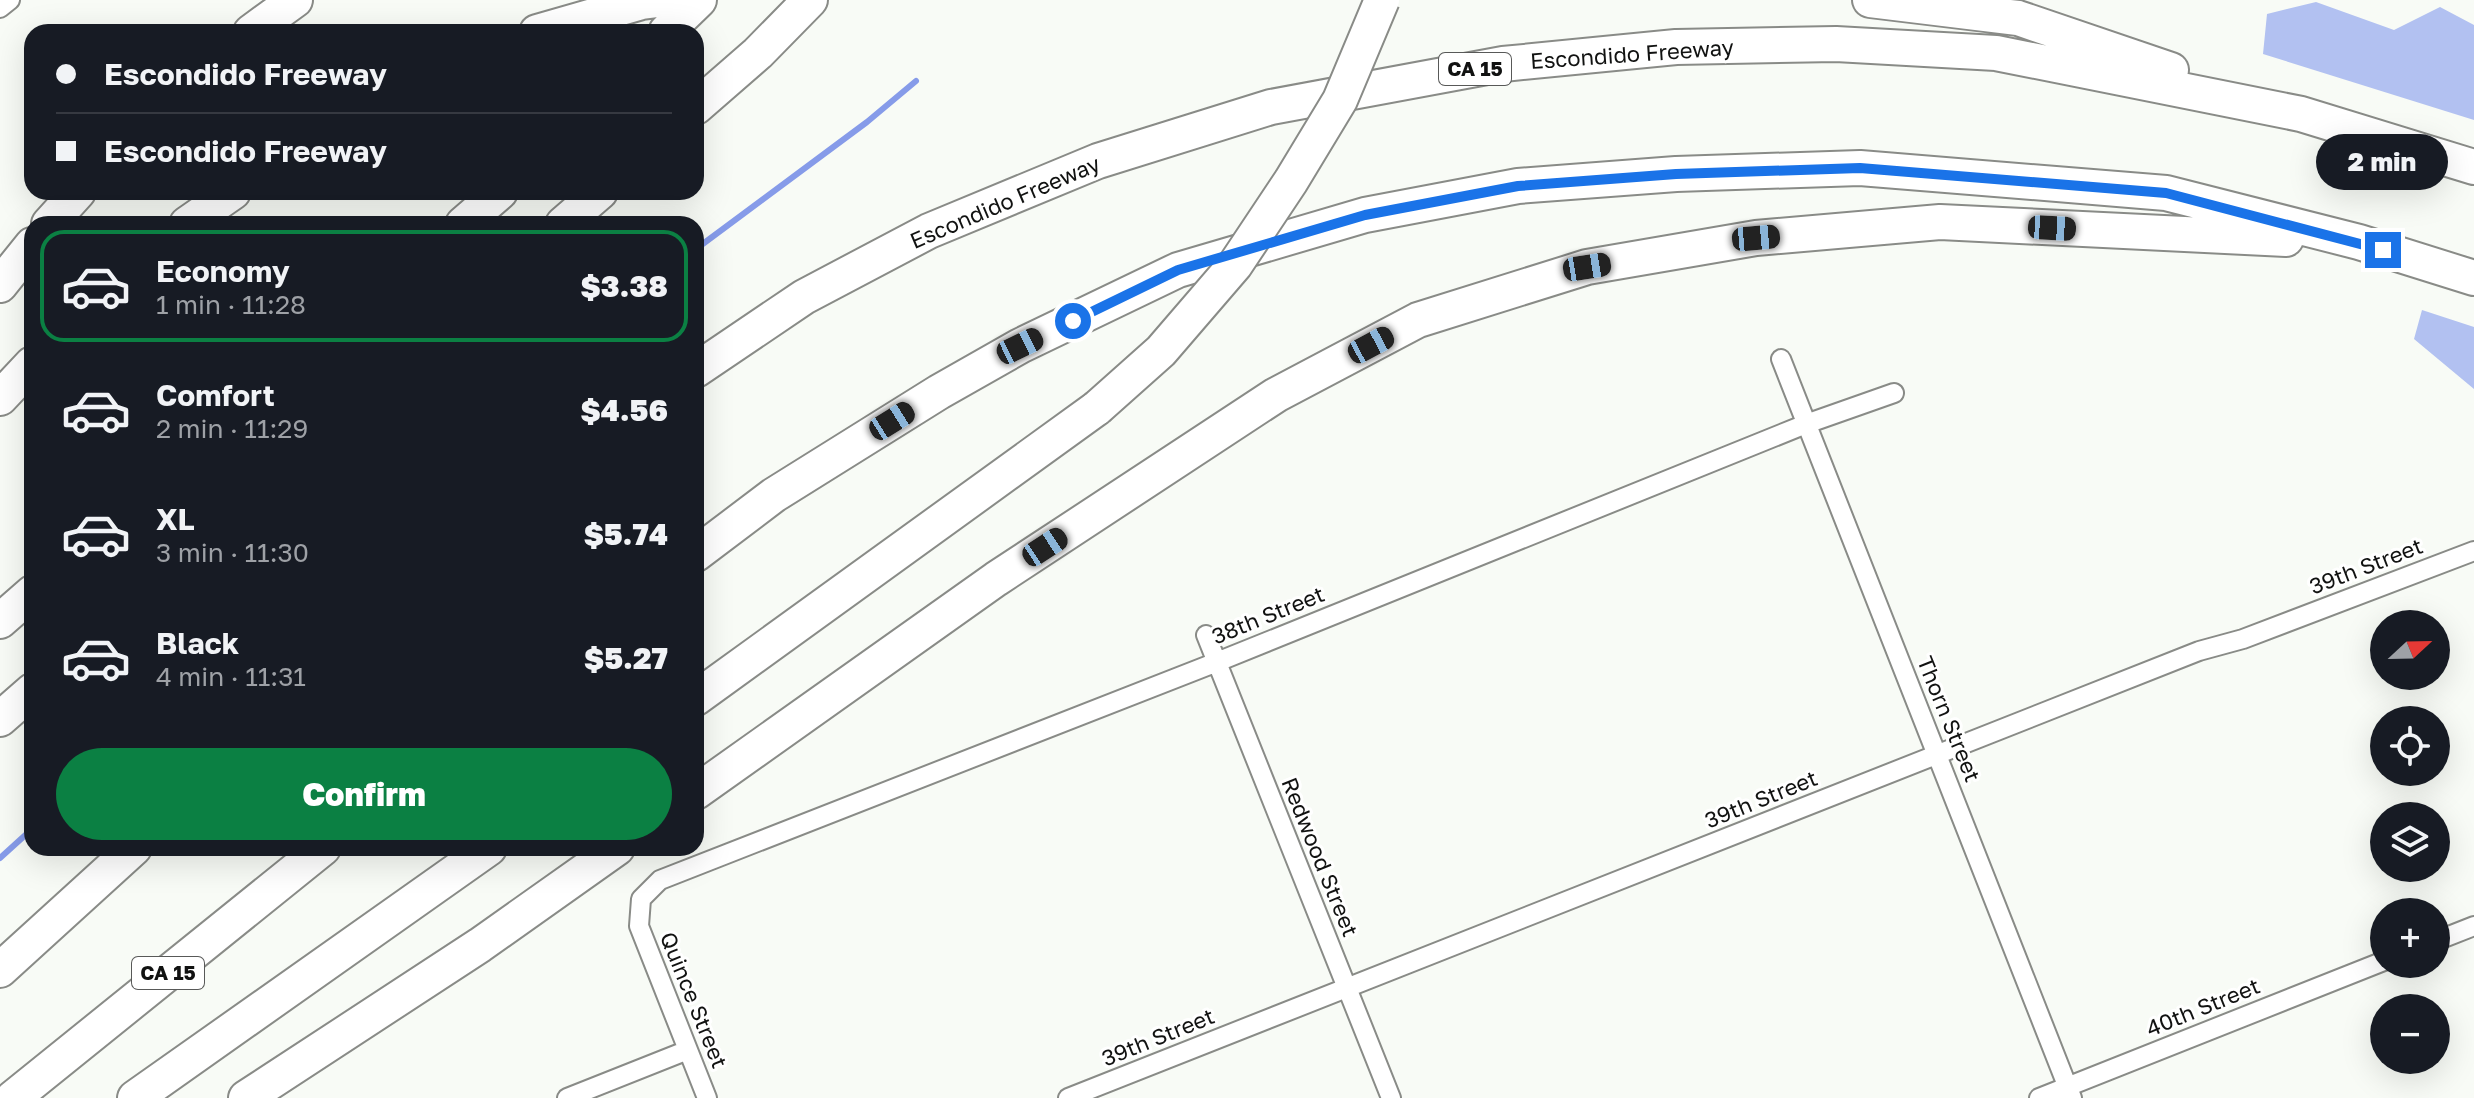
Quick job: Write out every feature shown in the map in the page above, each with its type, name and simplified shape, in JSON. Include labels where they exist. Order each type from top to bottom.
[{"type":"highway","points":[[262,24],[295,0]]},
{"type":"highway","points":[[565,24],[658,0]]},
{"type":"highway","points":[[674,24],[699,0]]},
{"type":"highway","points":[[704,100],[758,53],[810,0]]},
{"type":"highway","points":[[704,692],[1097,408],[1161,351],[1235,265],[1291,181],[1340,100],[1382,0]]},
{"type":"highway","points":[[1870,0],[2018,18],[2301,114]]},
{"type":"highway","name":"Escondido Freeway","points":[[704,365],[804,297],[929,231],[1098,161],[1271,107],[1503,64],[1676,47],[1804,44],[1996,53],[2301,114],[2474,167]]},
{"type":"highway","points":[[704,548],[774,495],[939,392],[1020,346],[1178,270],[1380,212],[1518,186],[1676,174],[1860,168],[2166,193],[2359,242],[2474,278]]},
{"type":"highway","points":[[56,216],[71,200]]},
{"type":"highway","points":[[198,216],[222,200]]},
{"type":"highway","points":[[472,216],[491,200]]},
{"type":"highway","points":[[572,216],[591,200]]},
{"type":"highway","points":[[704,786],[996,579],[1263,403],[1418,320],[1587,267],[1756,238],[1940,222],[2359,242]]},
{"type":"highway","points":[[0,285],[24,255]]},
{"type":"highway","points":[[0,398],[24,372]]},
{"type":"highway","points":[[0,621],[24,600]]},
{"type":"highway","points":[[0,719],[24,698]]},
{"type":"highway","points":[[0,970],[125,856]]},
{"type":"highway","name":"CA 15","points":[[13,1098],[313,856]]},
{"type":"highway","points":[[135,1098],[478,856]]},
{"type":"highway","points":[[246,1098],[480,945],[606,856]]},
{"type":"street","points":[[0,8],[10,0]]},
{"type":"street","name":"Thorn Street","points":[[1781,359],[2070,1092]]},
{"type":"street","name":"38th Street","points":[[660,880],[1217,662],[1806,424],[1894,393]]},
{"type":"street","name":"39th Street","points":[[1068,1098],[2199,651],[2243,639],[2474,551]]},
{"type":"street","name":"Redwood Street","points":[[1206,635],[1391,1098]]},
{"type":"street","name":"Quince Street","points":[[660,880],[641,899],[639,926],[707,1098]]},
{"type":"street","points":[[2450,935],[2474,926]]},
{"type":"street","name":"40th Street","points":[[2039,1098],[2070,1092],[2370,967]]},
{"type":"street","points":[[567,1098],[688,1050]]},
{"type":"shaded area","points":[[2316,2],[2394,30],[2440,7],[2474,25],[2474,120],[2263,54],[2267,14]]},
{"type":"shaded area","points":[[2422,310],[2474,327],[2474,389],[2414,339]]},
{"type":"waterway","points":[[704,243],[867,122],[916,81]]},
{"type":"waterway","points":[[0,858],[24,836]]},
{"type":"route","points":[[1073,321],[1178,270],[1365,215],[1518,186],[1676,174],[1860,168],[2166,193],[2383,250]]}]
